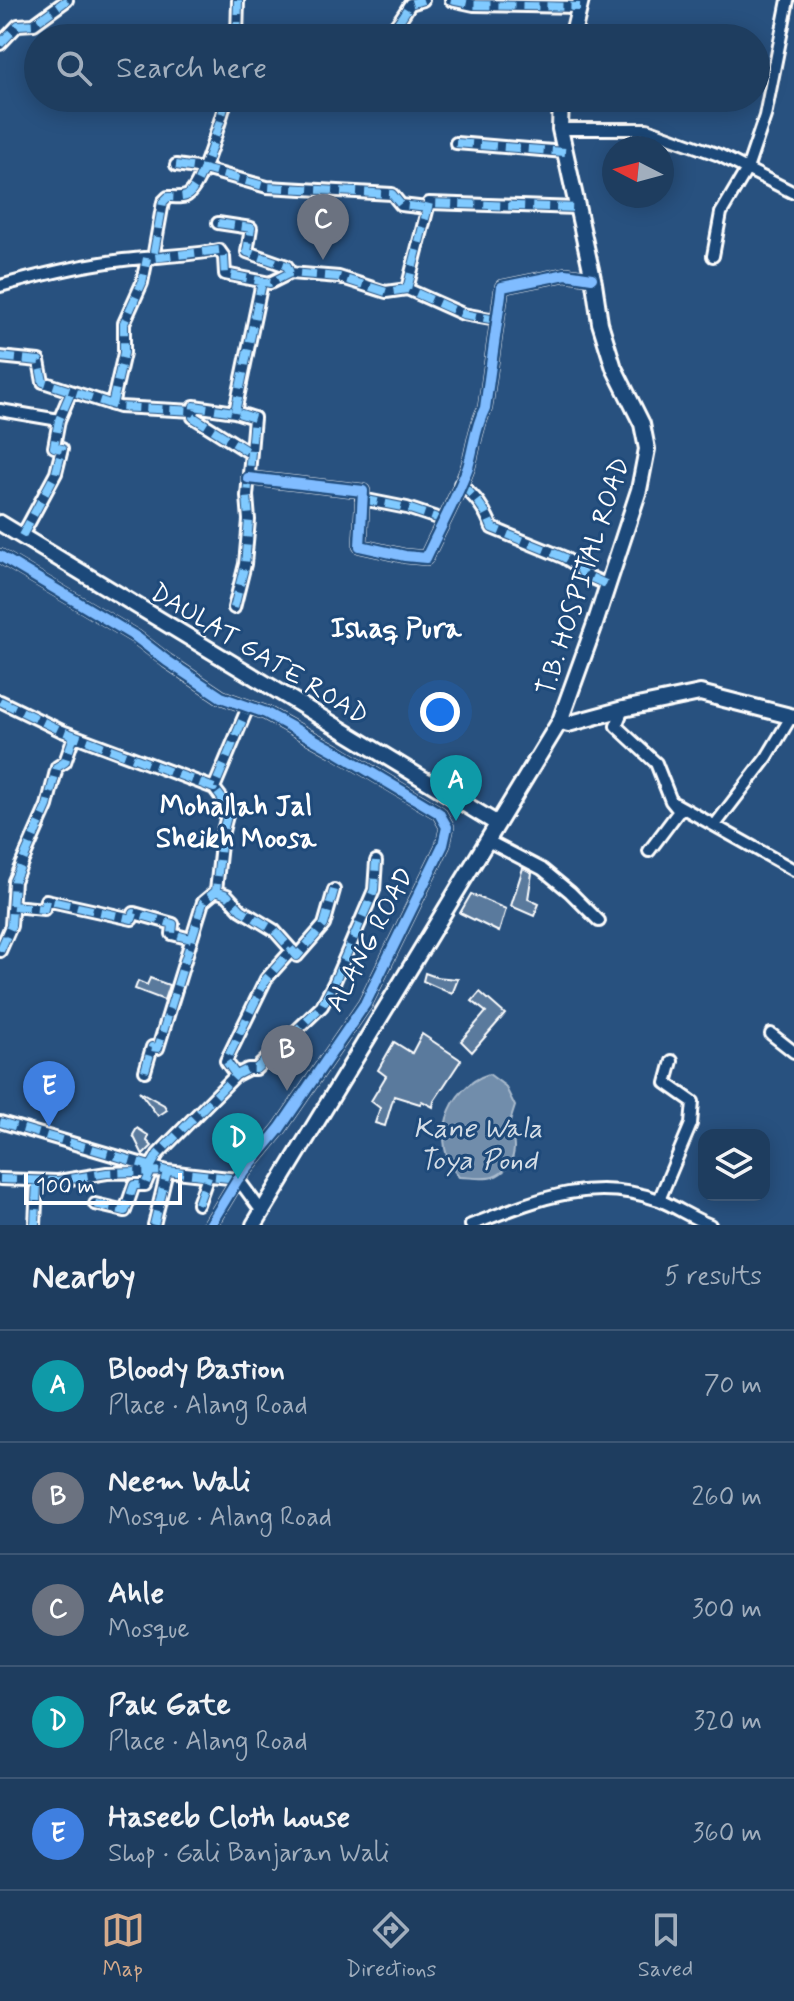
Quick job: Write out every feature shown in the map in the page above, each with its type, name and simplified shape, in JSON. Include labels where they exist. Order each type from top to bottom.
[{"type":"main road","points":[[575,24],[580,3]]},
{"type":"main road","name":"T.B. HOSPITAL ROAD","points":[[259,1219],[560,721],[639,490],[647,449],[642,424],[609,353],[600,323],[560,129],[561,112]]},
{"type":"main road","name":"DAULAT GATE ROAD","points":[[0,523],[496,823]]},
{"type":"main road","points":[[560,721],[568,724],[700,693],[792,717]]},
{"type":"main road","points":[[259,1219],[276,1225]]},
{"type":"street","points":[[34,24],[67,0]]},
{"type":"street","points":[[237,24],[238,0]]},
{"type":"street","points":[[397,24],[410,4],[423,0]]},
{"type":"street","points":[[451,0],[474,5],[580,3]]},
{"type":"street","points":[[770,91],[788,0]]},
{"type":"street","points":[[0,44],[18,25],[24,25]]},
{"type":"street","points":[[112,405],[124,353],[124,323],[142,283],[163,202],[168,197],[191,193],[204,169],[222,112]]},
{"type":"street","points":[[713,256],[721,213],[747,169],[766,112]]},
{"type":"street","points":[[560,129],[647,129],[719,155],[792,192]]},
{"type":"street","points":[[456,143],[565,152]]},
{"type":"street","points":[[176,165],[204,169],[267,187],[392,194],[401,205],[427,208]]},
{"type":"street","points":[[407,289],[429,203],[577,208]]},
{"type":"street","points":[[218,223],[251,228],[247,252],[287,266],[290,273]]},
{"type":"street","points":[[0,286],[110,261],[219,250],[224,257],[225,274],[270,283],[290,273],[339,277],[386,292],[407,289],[463,314],[496,320]]},
{"type":"street","points":[[248,478],[363,491],[360,546],[426,558],[469,462],[478,420],[485,408],[502,287],[566,274],[592,278]]},
{"type":"street","points":[[235,412],[262,282]]},
{"type":"street","points":[[0,357],[39,361],[43,382],[112,405],[194,411]]},
{"type":"street","points":[[22,536],[56,473],[62,449],[54,447],[59,420],[71,392]]},
{"type":"street","points":[[234,608],[245,564],[254,418],[194,406],[193,417],[250,453]]},
{"type":"street","points":[[0,410],[59,420]]},
{"type":"street","points":[[460,484],[476,497],[492,528],[563,557],[579,567],[583,574],[608,585]]},
{"type":"street","points":[[362,499],[407,508],[443,520]]},
{"type":"street","points":[[0,556],[136,637],[221,697],[248,707],[214,788]]},
{"type":"street","points":[[0,701],[74,736],[214,788],[229,808],[222,835],[216,891],[203,902],[158,1048],[152,1047],[145,1071]]},
{"type":"street","name":"ALANG ROAD","points":[[210,1225],[238,1179],[280,1128],[365,1004],[443,845],[447,827],[439,813],[335,751],[266,713],[248,707]]},
{"type":"street","points":[[623,709],[616,726],[656,763],[671,801],[679,811],[649,851]]},
{"type":"street","points":[[715,825],[767,757],[792,717]]},
{"type":"street","points":[[1,945],[11,926],[14,881],[47,806],[57,767],[65,762],[74,736]]},
{"type":"street","points":[[671,801],[794,870]]},
{"type":"street","points":[[486,840],[542,869],[599,921]]},
{"type":"street","points":[[95,1204],[125,1211],[134,1185],[145,1185],[158,1154],[236,1075],[256,1069],[322,1006],[374,890],[376,861]]},
{"type":"street","points":[[0,876],[14,881]]},
{"type":"street","points":[[216,891],[227,895],[241,910],[274,930],[297,956],[324,925],[334,890]]},
{"type":"street","points":[[13,906],[44,909],[46,900],[132,919],[134,913],[173,924],[172,934],[191,939]]},
{"type":"street","points":[[236,1075],[226,1061],[266,979],[292,950]]},
{"type":"street","points":[[771,1034],[794,1052]]},
{"type":"street","points":[[659,1200],[691,1124],[693,1102],[666,1083],[672,1061]]},
{"type":"street","points":[[0,1122],[150,1170]]},
{"type":"street","points":[[0,1179],[80,1180],[107,1173],[150,1170],[238,1179],[259,1219]]},
{"type":"street","points":[[154,1225],[167,1171]]},
{"type":"street","points":[[198,1204],[208,1176]]},
{"type":"street","points":[[35,1225],[37,1181]]},
{"type":"street","points":[[471,1225],[541,1198],[573,1191],[618,1190],[659,1200],[710,1225]]},
{"type":"water","name":"Kane Wala Toya Pond","points":[[489,1074],[505,1086],[515,1106],[508,1128],[513,1142],[513,1156],[506,1168],[493,1177],[459,1177],[445,1149],[447,1118],[462,1091]]},
{"type":"building","points":[[523,868],[532,873],[528,899],[539,904],[534,916],[511,906]]},
{"type":"building","points":[[471,894],[506,909],[499,932],[460,913]]},
{"type":"building","points":[[425,973],[458,979],[452,994],[423,981]]},
{"type":"building","points":[[150,978],[169,985],[164,1000],[135,989],[138,981],[147,985]]},
{"type":"building","points":[[480,992],[505,1014],[472,1052],[461,1041],[486,1012],[472,1001]]},
{"type":"building","points":[[422,1034],[461,1060],[433,1107],[422,1101],[420,1104],[394,1096],[385,1126],[375,1123],[380,1108],[371,1101],[386,1076],[378,1070],[394,1042],[412,1053]]},
{"type":"building","points":[[139,1091],[164,1105],[167,1110],[158,1116]]},
{"type":"building","points":[[137,1128],[149,1136],[147,1141],[152,1146],[143,1155],[133,1135]]},
{"type":"marked path","points":[[34,24],[67,0]]},
{"type":"marked path","points":[[237,24],[238,0]]},
{"type":"marked path","points":[[397,24],[410,4],[423,0]]},
{"type":"marked path","points":[[451,0],[474,5],[580,7]]},
{"type":"marked path","points":[[0,44],[18,25],[24,25]]},
{"type":"marked path","points":[[223,112],[204,167],[192,191],[186,196],[168,197],[163,202],[153,258],[219,250],[224,257],[225,274],[270,283],[290,273],[339,277],[386,292],[407,289],[463,314],[496,320]]},
{"type":"marked path","points":[[456,143],[565,152]]},
{"type":"marked path","points":[[176,165],[204,169],[267,187],[392,194],[401,205],[427,208]]},
{"type":"marked path","points":[[407,289],[429,203],[577,208]]},
{"type":"marked path","points":[[218,223],[251,228],[247,252],[287,266],[290,273]]},
{"type":"marked path","points":[[112,405],[124,353],[124,323],[142,283],[147,258]]},
{"type":"marked path","points":[[235,412],[262,282]]},
{"type":"marked path","points":[[0,357],[39,361],[43,382],[119,407],[194,411]]},
{"type":"marked path","points":[[22,536],[56,473],[62,449],[54,447],[59,420],[71,392]]},
{"type":"marked path","points":[[234,608],[245,564],[254,418],[194,406],[193,417],[250,453]]},
{"type":"marked path","points":[[460,484],[479,504],[492,528],[563,557],[579,567],[583,574],[608,585]]},
{"type":"marked path","points":[[362,499],[407,508],[443,520]]},
{"type":"marked path","points":[[0,701],[62,731],[214,788],[248,707]]},
{"type":"marked path","points":[[0,951],[11,926],[14,881],[47,806],[57,767],[65,762],[74,736]]},
{"type":"marked path","points":[[145,1071],[152,1047],[158,1048],[203,902],[216,891],[222,835],[229,808],[214,788]]},
{"type":"marked path","points":[[151,1166],[158,1154],[236,1075],[256,1069],[322,1006],[374,890],[376,861]]},
{"type":"marked path","points":[[216,891],[227,895],[241,910],[274,930],[297,956],[324,925],[334,890]]},
{"type":"marked path","points":[[13,906],[44,909],[46,900],[132,919],[134,913],[173,924],[172,934],[191,939]]},
{"type":"marked path","points":[[236,1075],[226,1061],[266,979],[292,950]]},
{"type":"marked path","points":[[0,1122],[167,1171],[154,1225]]},
{"type":"marked path","points":[[0,1179],[58,1181],[107,1173],[167,1171],[238,1179]]},
{"type":"marked path","points":[[95,1204],[125,1211],[134,1185],[145,1185],[150,1173]]},
{"type":"marked path","points":[[198,1204],[208,1176]]},
{"type":"marked path","points":[[35,1225],[37,1181]]},
{"type":"cycle path","points":[[248,478],[363,491],[360,546],[426,558],[464,479],[485,408],[502,287],[566,274],[592,278]]},
{"type":"cycle path","points":[[0,556],[136,637],[221,697],[266,713],[439,813],[447,827],[443,845],[365,1004],[280,1128],[238,1179],[210,1225]]},
{"type":"place","name":"Ahle","points":[[323,260]]},
{"type":"place","name":"Bloody Bastion","points":[[456,821]]},
{"type":"place","name":"Neem Wali","points":[[287,1091]]},
{"type":"place","name":"Haseeb Cloth house","points":[[49,1127]]},
{"type":"place","name":"Pak Gate","points":[[238,1179]]},
{"type":"district","name":"Ishaq Pura","points":[[396,627]]},
{"type":"district","name":"Mohallah Jal Sheikh Moosa","points":[[236,821]]}]
